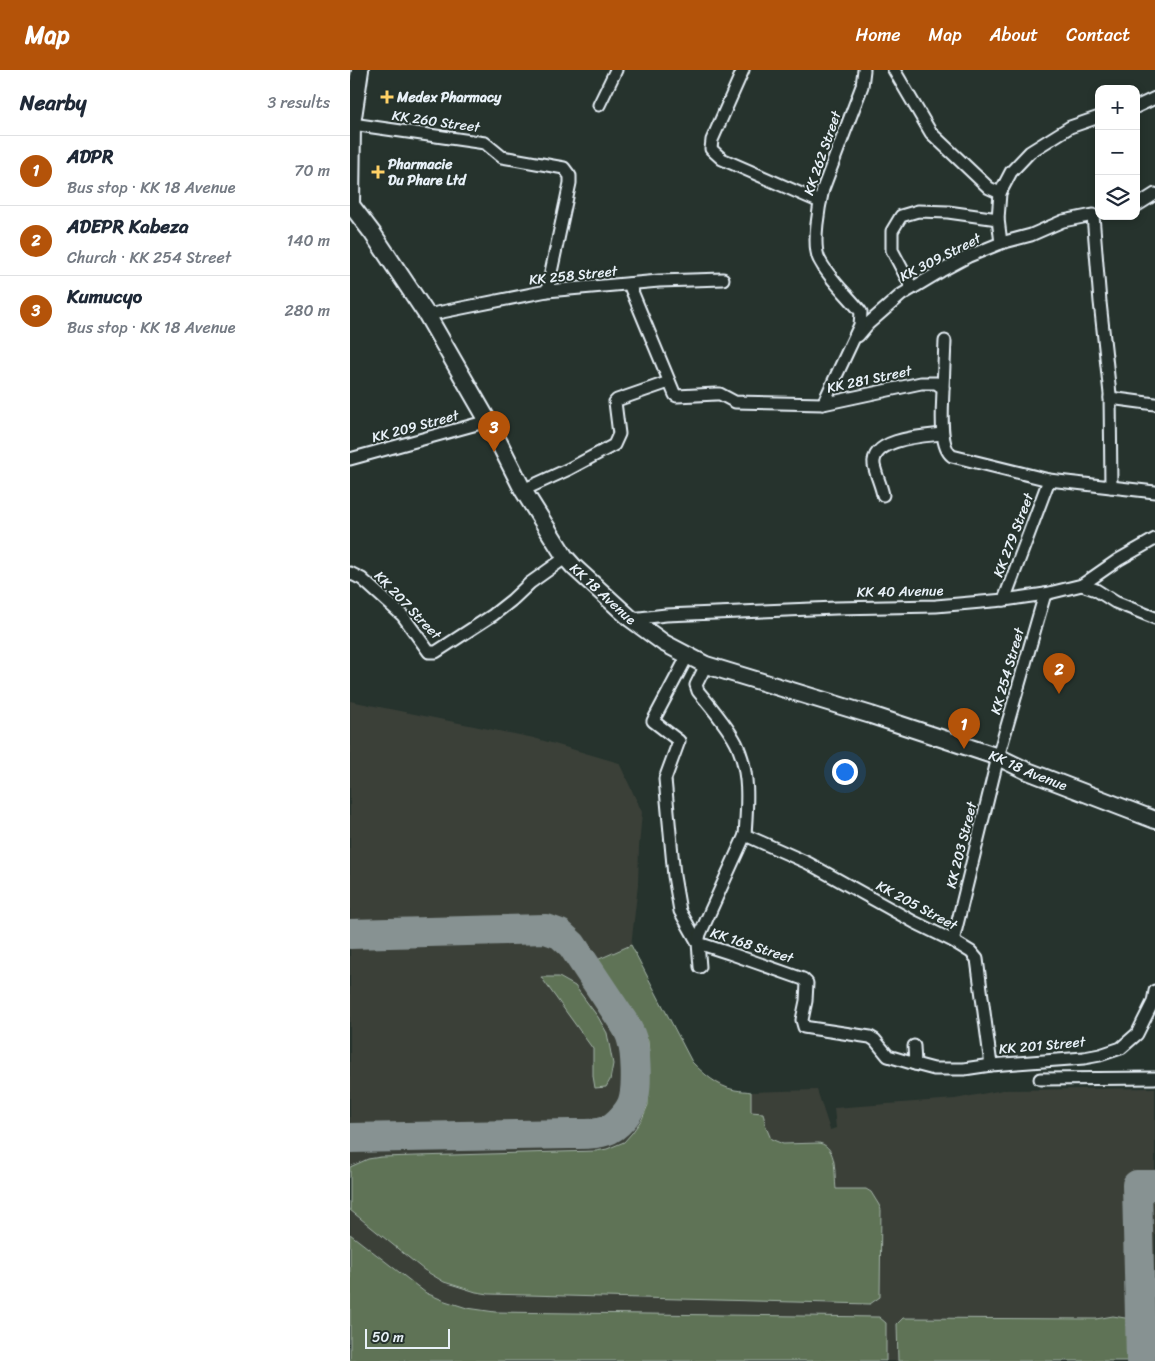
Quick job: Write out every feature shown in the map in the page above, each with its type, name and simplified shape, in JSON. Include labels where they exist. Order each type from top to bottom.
[{"type":"main road","name":"KK 18 Avenue","points":[[360,70],[352,124],[350,207],[372,234],[428,315],[488,421],[523,490],[565,558],[574,567],[631,619],[664,643],[706,665],[871,715],[998,757],[1026,770],[1155,820]]},
{"type":"street","points":[[599,105],[616,70]]},
{"type":"street","points":[[743,70],[712,140],[711,149],[722,158],[820,202]]},
{"type":"street","name":"KK 262 Street","points":[[823,404],[860,325],[861,312],[832,279],[818,258],[815,239],[823,189],[862,86],[864,70]]},
{"type":"street","points":[[894,70],[931,133],[989,188],[1000,193]]},
{"type":"street","points":[[1140,105],[1155,98]]},
{"type":"street","name":"KK 309 Street","points":[[852,342],[869,323],[901,294],[962,260],[1001,243],[998,219],[1000,193],[1011,172],[1030,152],[1070,127],[1095,118]]},
{"type":"street","name":"KK 260 Street","points":[[352,124],[485,143],[502,157],[564,168],[570,176],[570,183],[547,291]]},
{"type":"street","points":[[1140,203],[1155,194]]},
{"type":"street","points":[[912,288],[892,250],[892,232],[901,216],[918,211],[948,212],[998,219]]},
{"type":"street","points":[[1001,243],[1031,235],[1063,221],[1095,214]]},
{"type":"street","points":[[1096,220],[1100,302],[1110,398],[1111,487]]},
{"type":"street","name":"KK 258 Street","points":[[428,315],[547,291],[688,279],[723,279]]},
{"type":"street","name":"KK 281 Street","points":[[629,284],[669,382],[677,396],[720,394],[736,402],[823,404],[921,383],[936,383],[944,388]]},
{"type":"street","points":[[945,341],[942,434],[949,454],[1050,480],[1155,492]]},
{"type":"street","points":[[523,490],[569,469],[614,445],[619,434],[615,402],[669,382]]},
{"type":"street","points":[[1110,398],[1155,404]]},
{"type":"street","name":"KK 209 Street","points":[[350,459],[488,421]]},
{"type":"street","points":[[884,495],[874,464],[876,454],[885,446],[910,437],[942,434]]},
{"type":"street","name":"KK 279 Street","points":[[1004,600],[1050,480]]},
{"type":"street","name":"KK 40 Avenue","points":[[631,619],[666,615],[936,606],[1046,594],[1082,585],[1118,560],[1155,539]]},
{"type":"street","name":"KK 207 Street","points":[[350,572],[362,579],[403,616],[429,652],[436,652],[493,615],[530,583],[565,558]]},
{"type":"street","points":[[1082,585],[1096,590],[1115,602],[1155,618]]},
{"type":"street","name":"KK 254 Street","points":[[998,757],[1046,594]]},
{"type":"street","points":[[688,655],[653,720],[679,741],[665,779],[674,876],[680,911],[698,943]]},
{"type":"street","points":[[700,967],[698,943],[704,924],[745,835],[748,793],[743,760],[738,747],[733,737],[698,691],[696,685],[706,665]]},
{"type":"street","name":"KK 203 Street","points":[[953,941],[998,757]]},
{"type":"street","name":"KK 205 Street","points":[[745,835],[808,863],[971,952],[977,959],[991,1065]]},
{"type":"street","name":"KK 168 Street","points":[[698,943],[803,979],[807,983],[802,1020],[804,1026],[870,1037],[876,1040],[888,1056],[915,1064]]},
{"type":"street","name":"KK 201 Street","points":[[915,1064],[934,1069],[964,1069],[1100,1055],[1121,1048],[1137,1034],[1154,1001]]},
{"type":"street","points":[[914,1046],[915,1064]]},
{"type":"street","points":[[1040,1079],[1155,1078]]},
{"type":"shaded area","points":[[350,701],[534,738],[619,763],[642,812],[638,885],[631,946],[692,1062],[705,1075],[733,1090],[751,1092],[817,1090],[830,1130],[836,1128],[834,1108],[955,1099],[1003,1090],[1155,1088],[1155,1361],[350,1361]]},
{"type":"green space","points":[[631,945],[692,1062],[717,1083],[735,1090],[751,1092],[751,1112],[763,1113],[771,1139],[783,1144],[819,1143],[825,1146],[832,1155],[834,1162],[836,1189],[866,1189],[871,1192],[881,1210],[880,1297],[870,1304],[489,1294],[476,1292],[444,1282],[424,1270],[350,1210],[350,1167],[368,1159],[381,1157],[596,1151],[624,1142],[642,1119],[648,1105],[648,1041],[597,960]]},
{"type":"green space","points":[[541,977],[559,977],[575,986],[598,1017],[607,1033],[613,1064],[610,1080],[606,1087],[595,1088],[593,1049]]},
{"type":"green space","points":[[350,1234],[426,1293],[467,1308],[495,1312],[879,1317],[886,1323],[886,1361],[350,1361]]},
{"type":"green space","points":[[1113,1316],[1125,1318],[1131,1322],[1131,1361],[898,1361],[897,1324],[903,1318],[1096,1319]]},
{"type":"taxiway","points":[[350,934],[546,929],[560,934],[572,945],[626,1026],[633,1046],[636,1077],[633,1102],[627,1112],[610,1129],[592,1134],[350,1138]]},
{"type":"taxiway","points":[[1141,1361],[1137,1185],[1155,1185]]},
{"type":"place","name":"Medex Pharmacy","points":[[387,97]]},
{"type":"place","name":"Pharmacie Du Phare Ltd","points":[[378,172]]},
{"type":"place","name":"Kumucyo","points":[[494,452]]},
{"type":"place","name":"ADEPR Kabeza","points":[[1059,694]]},
{"type":"place","name":"ADPR","points":[[964,749]]}]
